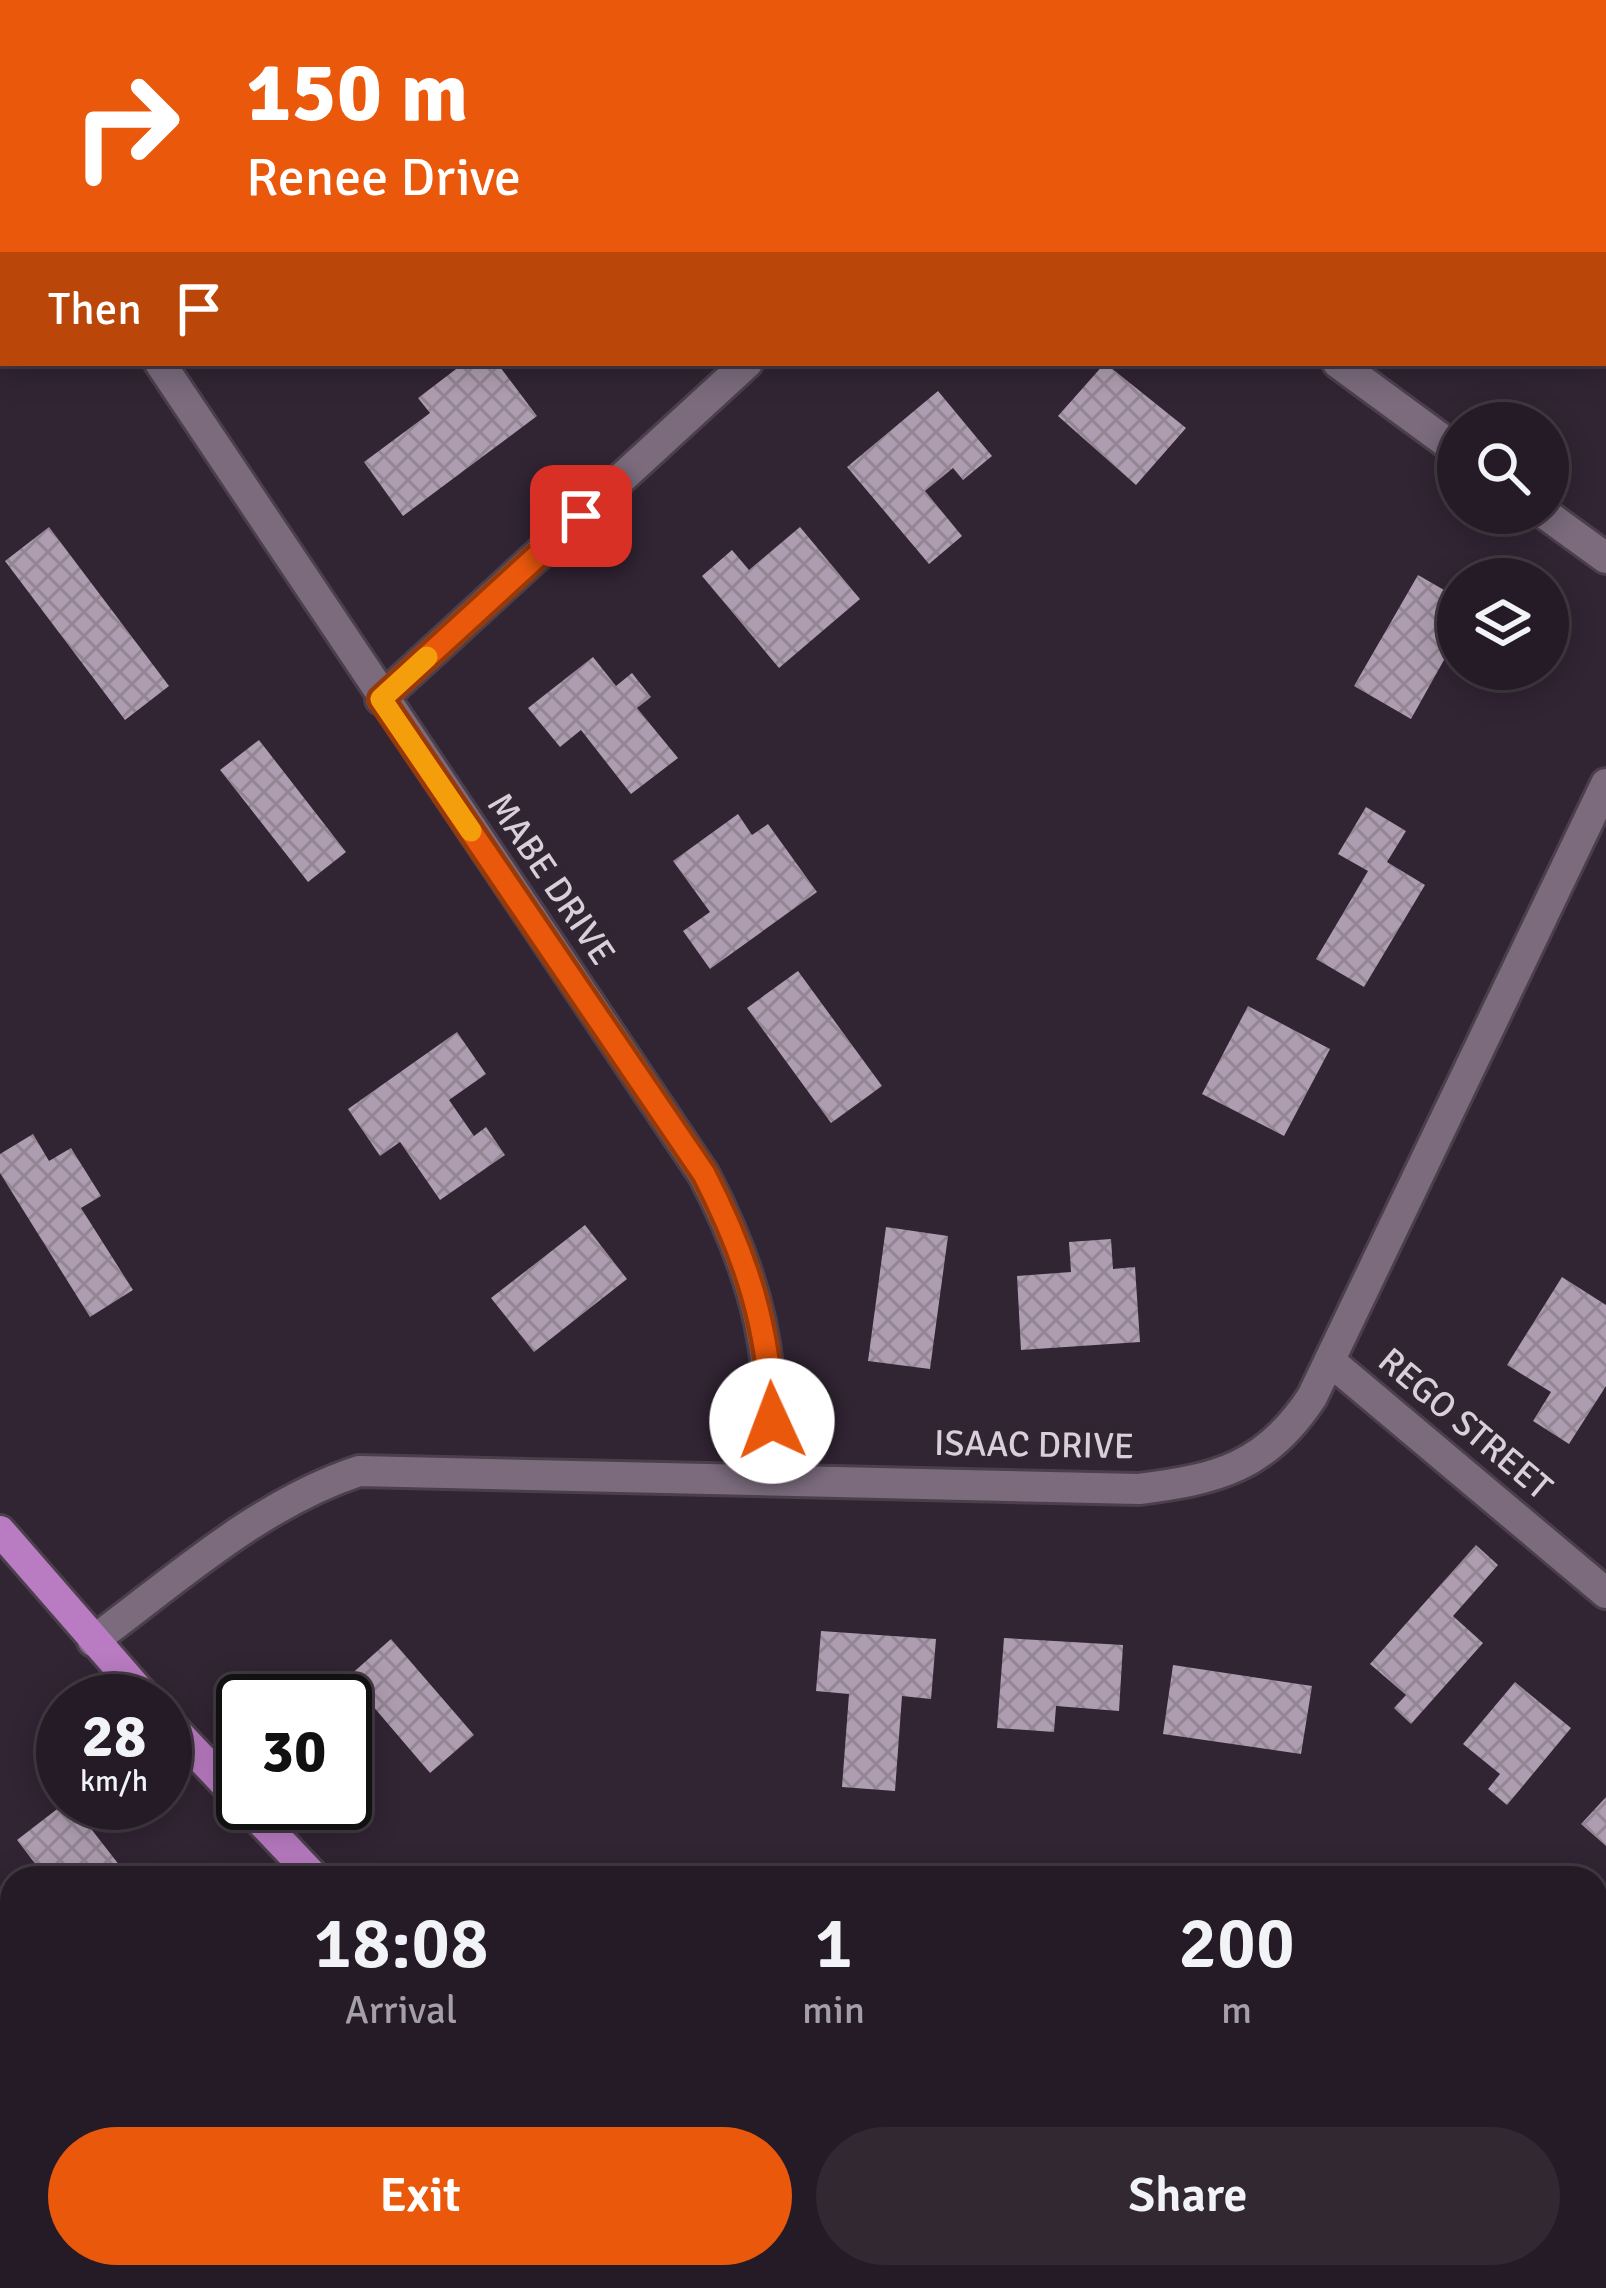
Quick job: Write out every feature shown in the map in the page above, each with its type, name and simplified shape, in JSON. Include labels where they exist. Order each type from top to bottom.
[{"type":"main road","points":[[0,1531],[123,1674]]},
{"type":"main road","points":[[192,1748],[304,1866]]},
{"type":"street","name":"MABE DRIVE","points":[[162,366],[381,699],[704,1174],[738,1240],[760,1306],[770,1361],[772,1421],[766,1477]]},
{"type":"street","points":[[381,699],[744,366]]},
{"type":"street","points":[[1341,366],[1437,436]]},
{"type":"street","points":[[1569,531],[1606,558]]},
{"type":"street","name":"ISAAC DRIVE","points":[[93,1641],[247,1527],[300,1495],[359,1471],[1139,1489],[1204,1481],[1268,1450],[1297,1419],[1330,1361],[1606,784]]},
{"type":"street","name":"REGO STREET","points":[[1330,1361],[1606,1593]]},
{"type":"building","points":[[460,366],[499,366],[537,416],[403,516],[364,462],[430,413],[418,398]]},
{"type":"building","points":[[1102,366],[1109,366],[1186,428],[1136,485],[1058,416]]},
{"type":"building","points":[[938,391],[992,456],[963,480],[953,468],[925,491],[962,536],[929,564],[847,467]]},
{"type":"building","points":[[49,527],[169,686],[125,720],[5,561]]},
{"type":"building","points":[[800,527],[860,599],[779,668],[702,576],[732,550],[749,570]]},
{"type":"building","points":[[1418,575],[1437,586],[1437,672],[1411,719],[1354,686]]},
{"type":"building","points":[[593,657],[616,686],[632,673],[651,697],[637,708],[678,758],[631,794],[581,730],[560,747],[528,708]]},
{"type":"building","points":[[259,740],[346,852],[308,882],[220,770]]},
{"type":"building","points":[[1366,807],[1406,831],[1387,862],[1425,885],[1364,987],[1316,959],[1368,871],[1338,854]]},
{"type":"building","points":[[738,814],[752,835],[768,824],[817,892],[710,969],[683,931],[710,912],[673,861]]},
{"type":"building","points":[[798,971],[882,1086],[831,1123],[747,1008]]},
{"type":"building","points":[[1248,1006],[1330,1049],[1284,1136],[1202,1094]]},
{"type":"building","points":[[457,1032],[486,1074],[449,1100],[474,1136],[486,1127],[505,1155],[440,1200],[400,1142],[380,1156],[348,1109]]},
{"type":"building","points":[[33,1134],[49,1161],[71,1148],[101,1196],[81,1208],[133,1290],[90,1317],[0,1173],[0,1154]]},
{"type":"building","points":[[585,1225],[627,1279],[534,1352],[491,1298]]},
{"type":"building","points":[[886,1227],[948,1236],[930,1369],[868,1361]]},
{"type":"building","points":[[1111,1239],[1113,1269],[1135,1267],[1140,1342],[1021,1350],[1017,1276],[1071,1272],[1069,1242]]},
{"type":"building","points":[[1562,1277],[1606,1305],[1606,1386],[1569,1444],[1533,1421],[1551,1392],[1507,1365]]},
{"type":"building","points":[[1476,1545],[1498,1565],[1453,1616],[1483,1643],[1411,1724],[1394,1708],[1406,1695],[1370,1664]]},
{"type":"building","points":[[821,1631],[936,1639],[931,1699],[902,1696],[895,1791],[842,1787],[849,1694],[816,1691]]},
{"type":"building","points":[[1004,1638],[1123,1645],[1119,1711],[1056,1706],[1054,1732],[997,1728]]},
{"type":"building","points":[[391,1639],[474,1735],[430,1773],[372,1705],[372,1674],[351,1674]]},
{"type":"building","points":[[1173,1665],[1312,1686],[1301,1754],[1163,1734]]},
{"type":"building","points":[[1515,1682],[1571,1728],[1507,1805],[1488,1789],[1500,1774],[1463,1744]]},
{"type":"building","points":[[1606,1797],[1606,1846],[1581,1824]]},
{"type":"building","points":[[36,1825],[36,1830],[92,1830],[120,1866],[37,1866],[17,1840]]},
{"type":"slow traffic","points":[[427,657],[381,699],[471,831]]},
{"type":"route","points":[[581,516],[381,699],[704,1174],[738,1240],[760,1306],[770,1361],[772,1421]]}]
